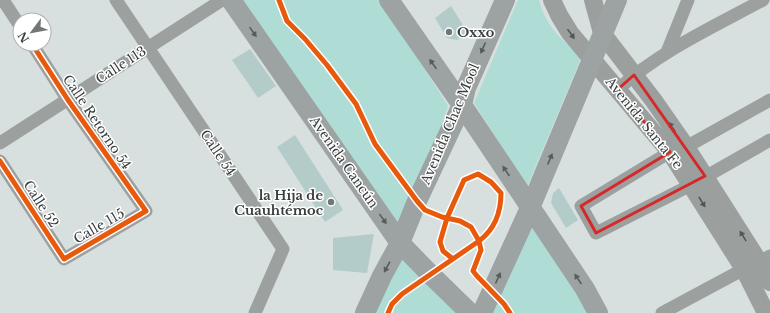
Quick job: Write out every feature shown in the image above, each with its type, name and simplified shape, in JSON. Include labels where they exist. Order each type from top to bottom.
[{"type":"main road","name":"Avenida Cancún","points":[[231,0],[400,243],[470,313]]},
{"type":"main road","points":[[390,0],[460,95],[530,208],[585,289],[598,313]]},
{"type":"main road","name":"Avenida Chac Mool","points":[[365,313],[382,276],[400,243],[460,95],[505,0]]},
{"type":"main road","points":[[482,313],[530,208],[617,0]]},
{"type":"street","points":[[3,0],[12,14]]},
{"type":"street","name":"Calle 54","points":[[116,0],[283,249],[255,313]]},
{"type":"street","name":"Calle 113","points":[[0,143],[222,0]]},
{"type":"street","name":"Avenida Santa Fe","points":[[552,0],[570,33],[591,60],[617,90],[678,149]]},
{"type":"street","name":"Avenida Santa Fe","points":[[593,0],[602,33],[654,101],[678,149],[698,180],[758,262],[770,282]]},
{"type":"street","points":[[667,52],[688,0]]},
{"type":"street","points":[[617,90],[634,75],[667,52],[763,0]]},
{"type":"street","name":"Calle Retorno 54","points":[[37,52],[68,100],[146,211]]},
{"type":"street","points":[[770,100],[678,149],[581,206],[596,233],[698,180],[770,140]]},
{"type":"street","name":"Calle 52","points":[[0,161],[64,260]]},
{"type":"street","name":"Calle 115","points":[[64,260],[146,211]]},
{"type":"street","points":[[662,313],[758,262]]},
{"type":"street","name":"Avenida Santa Fe","points":[[758,262],[766,313]]},
{"type":"highlighted area","points":[[634,75],[705,176],[596,233],[581,206],[670,152],[617,90]]},
{"type":"shaded area","points":[[241,0],[381,0],[448,106],[417,201],[396,225]]},
{"type":"shaded area","points":[[518,0],[539,0],[550,25],[555,32],[582,56],[527,187],[474,103]]},
{"type":"shaded area","points":[[532,225],[594,313],[486,313]]},
{"type":"shaded area","points":[[399,256],[464,313],[373,313]]},
{"type":"building","points":[[451,6],[468,33],[457,40],[447,38],[435,18]]},
{"type":"building","points":[[250,49],[276,86],[258,98],[232,60]]},
{"type":"building","points":[[295,135],[343,210],[325,222],[277,147]]},
{"type":"building","points":[[559,188],[578,220],[566,228],[551,203],[553,193]]},
{"type":"building","points":[[374,234],[367,273],[333,270],[333,238]]},
{"type":"cycle path","points":[[279,0],[287,21],[305,39],[327,65],[356,104],[375,144],[417,201],[425,210],[442,217],[460,221],[471,227],[479,241],[481,250],[473,271],[504,304],[510,313]]},
{"type":"cycle path","points":[[0,161],[64,259],[146,211],[68,100],[37,52]]},
{"type":"cycle path","points":[[388,313],[392,304],[402,294],[479,241],[493,226],[500,207],[501,193],[491,182],[478,174],[464,180],[447,218],[440,242],[443,251],[453,259]]},
{"type":"place","name":"Oxxo","points":[[449,32]]},
{"type":"place","name":"la Hija de Cuauhtémoc","points":[[331,202]]}]
